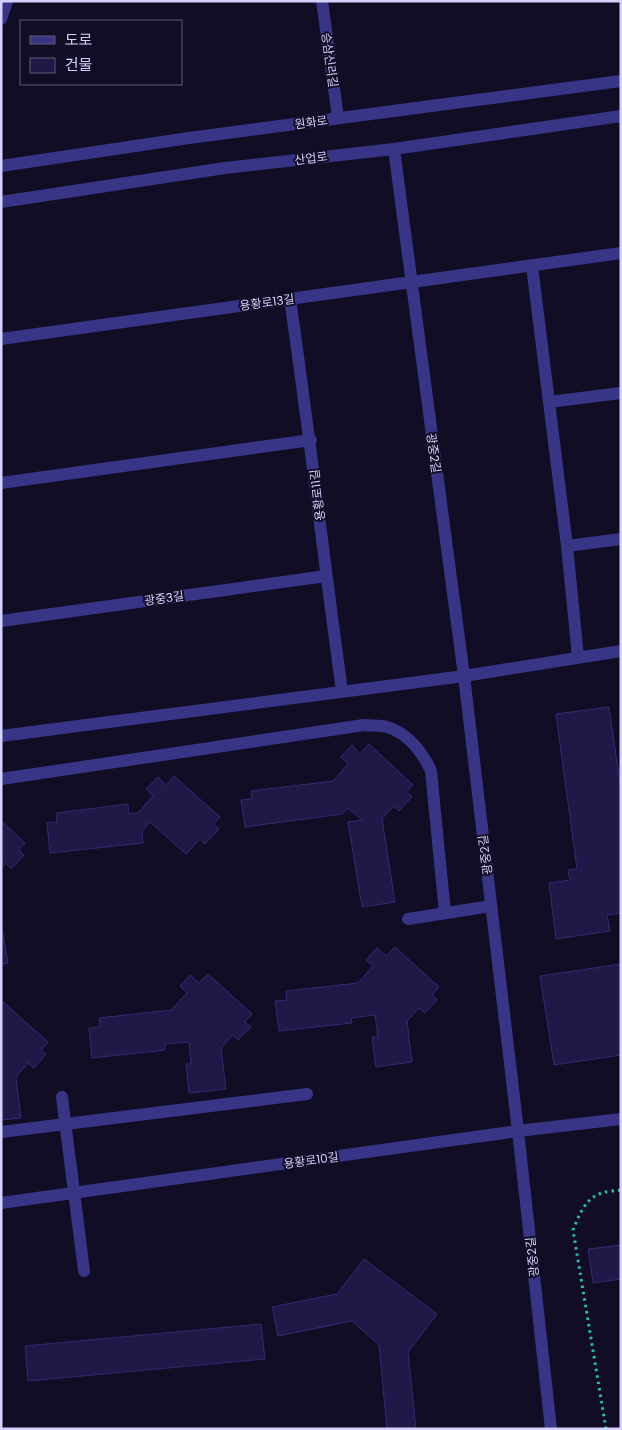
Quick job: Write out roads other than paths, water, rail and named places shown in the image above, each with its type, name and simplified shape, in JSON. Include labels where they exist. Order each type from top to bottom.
[{"type":"street","points":[[1,19],[7,1]]},
{"type":"street","name":"승삼신리길","points":[[322,1],[338,118]]},
{"type":"street","name":"원화로","points":[[1,166],[179,139],[621,81]]},
{"type":"street","name":"산업로","points":[[1,202],[225,168],[394,148],[621,116]]},
{"type":"street","name":"광중2길","points":[[394,148],[464,676],[551,1429]]},
{"type":"street","name":"용황로13길","points":[[1,338],[621,254]]},
{"type":"street","points":[[532,266],[567,546],[578,657]]},
{"type":"street","name":"용황로11길","points":[[290,299],[311,440],[326,576],[342,691]]},
{"type":"street","points":[[549,402],[621,393]]},
{"type":"street","points":[[1,484],[311,440]]},
{"type":"street","points":[[567,546],[621,539]]},
{"type":"street","name":"광중3길","points":[[1,621],[326,576]]},
{"type":"street","points":[[1,736],[464,676],[621,651]]},
{"type":"street","points":[[1,779],[364,725],[388,727],[404,736],[415,746],[425,758],[431,771],[446,913]]},
{"type":"street","points":[[408,919],[491,906]]},
{"type":"street","points":[[1,1132],[307,1094]]},
{"type":"street","points":[[62,1097],[84,1271]]},
{"type":"street","name":"용황로10길","points":[[1,1203],[518,1131],[621,1119]]}]
